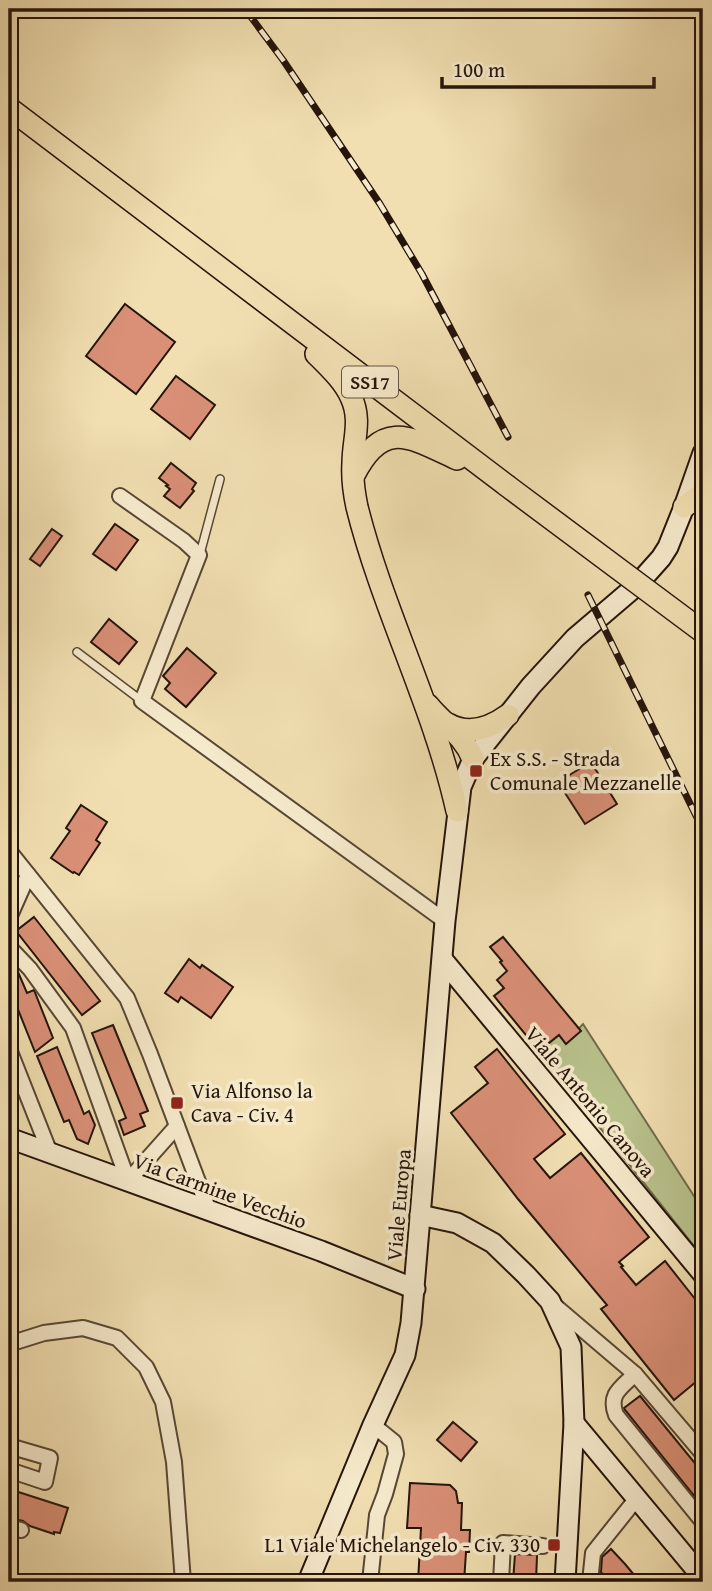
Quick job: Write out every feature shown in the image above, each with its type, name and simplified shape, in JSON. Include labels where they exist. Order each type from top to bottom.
[{"type":"main road","name":"SS17","points":[[9,108],[703,632]]},
{"type":"main road","points":[[246,287],[326,363],[351,396],[358,426],[353,462],[355,498],[363,530],[394,622],[425,700],[442,730],[457,811]]},
{"type":"main road","points":[[354,477],[364,456],[374,446],[399,437],[425,444],[500,481]]},
{"type":"main road","points":[[684,507],[703,493]]},
{"type":"main road","points":[[442,730],[479,730],[508,715]]},
{"type":"main road","points":[[442,730],[464,742],[473,759]]},
{"type":"street","name":"Viale Europa","points":[[311,1581],[373,1425],[405,1355],[415,1289],[445,921],[461,787],[473,759],[575,638],[654,567],[668,547],[703,453]]},
{"type":"street","points":[[120,496],[184,541],[199,555],[142,701],[445,921]]},
{"type":"street","points":[[9,851],[127,998],[209,1211]]},
{"type":"street","points":[[9,918],[13,899],[28,875]]},
{"type":"street","points":[[9,947],[30,969],[73,1028],[128,1181],[177,1126]]},
{"type":"street","name":"Viale Antonio Canova","points":[[443,960],[703,1273]]},
{"type":"street","points":[[9,1049],[50,1153]]},
{"type":"street","name":"Via Carmine Vecchio","points":[[9,1138],[321,1251],[415,1289]]},
{"type":"street","points":[[420,1215],[457,1223],[493,1243],[550,1301],[635,1374],[703,1454]]},
{"type":"street","points":[[550,1301],[571,1347],[574,1423],[565,1582]]},
{"type":"street","points":[[9,1344],[44,1333],[83,1328],[117,1338],[146,1367],[163,1402],[174,1462],[183,1582]]},
{"type":"street","points":[[635,1374],[615,1395],[612,1405],[616,1415],[703,1522]]},
{"type":"street","points":[[574,1423],[703,1578]]},
{"type":"street","points":[[370,1582],[377,1515],[396,1454],[394,1442],[373,1425]]},
{"type":"street","points":[[9,1446],[50,1458],[46,1482],[9,1470]]},
{"type":"street","points":[[590,1582],[593,1553],[637,1498]]},
{"type":"street","points":[[501,1582],[503,1543],[543,1546]]},
{"type":"lane","points":[[199,555],[220,479]]},
{"type":"lane","points":[[77,652],[142,701]]},
{"type":"green space","points":[[583,1024],[703,1210],[703,1247],[698,1251],[539,1051],[559,1035],[565,1043]]},
{"type":"building","points":[[125,304],[175,342],[136,394],[86,356]]},
{"type":"building","points":[[176,376],[215,405],[190,439],[151,409]]},
{"type":"building","points":[[171,463],[196,483],[192,489],[194,491],[180,508],[164,496],[170,489],[159,478]]},
{"type":"building","points":[[115,524],[138,540],[116,570],[93,554]]},
{"type":"building","points":[[52,529],[62,536],[40,566],[30,559]]},
{"type":"building","points":[[109,619],[137,642],[119,664],[91,642]]},
{"type":"building","points":[[187,648],[216,673],[186,707],[165,689],[170,683],[163,676]]},
{"type":"building","points":[[591,762],[617,804],[585,824],[558,782]]},
{"type":"building","points":[[81,805],[107,822],[96,840],[100,843],[79,875],[51,858],[70,831],[66,828]]},
{"type":"building","points":[[34,917],[100,1001],[82,1015],[16,931]]},
{"type":"building","points":[[503,937],[581,1031],[566,1044],[559,1035],[539,1051],[494,996],[504,988],[497,980],[507,971],[490,947]]},
{"type":"building","points":[[189,959],[233,987],[211,1018],[181,997],[178,1002],[165,993]]},
{"type":"building","points":[[18,972],[27,993],[34,990],[53,1038],[35,1052],[9,987],[9,976]]},
{"type":"building","points":[[113,1025],[148,1111],[140,1114],[145,1126],[124,1135],[119,1121],[126,1118],[92,1033]]},
{"type":"building","points":[[57,1047],[84,1114],[89,1111],[95,1125],[88,1144],[77,1139],[69,1120],[64,1122],[37,1056]]},
{"type":"building","points":[[497,1049],[565,1134],[534,1159],[550,1178],[581,1153],[649,1237],[619,1262],[623,1266],[621,1267],[636,1285],[665,1261],[703,1309],[703,1376],[674,1400],[601,1309],[607,1305],[518,1199],[451,1113],[488,1083],[475,1067]]},
{"type":"building","points":[[640,1396],[703,1473],[703,1507],[625,1410],[624,1408]]},
{"type":"building","points":[[453,1422],[477,1442],[461,1461],[437,1440]]},
{"type":"building","points":[[410,1483],[450,1485],[456,1491],[458,1503],[462,1503],[461,1530],[470,1530],[464,1582],[418,1582],[421,1528],[407,1528]]},
{"type":"building","points":[[9,1489],[68,1508],[60,1533],[54,1534],[9,1518]]},
{"type":"building","points":[[611,1549],[640,1582],[609,1582],[601,1572],[602,1557]]},
{"type":"building","points":[[515,1554],[537,1555],[536,1582],[513,1582]]},
{"type":"railway","points":[[245,9],[283,60],[380,204],[422,274],[508,437]]},
{"type":"railway","points":[[588,595],[703,830]]},
{"type":"place","name":"Ex S.S. - Strada Comunale Mezzanelle","points":[[476,771]]},
{"type":"place","name":"Via Alfonso la Cava - Civ. 4","points":[[177,1103]]},
{"type":"place","name":"L1 Viale Michelangelo - Civ. 330","points":[[554,1545]]}]
